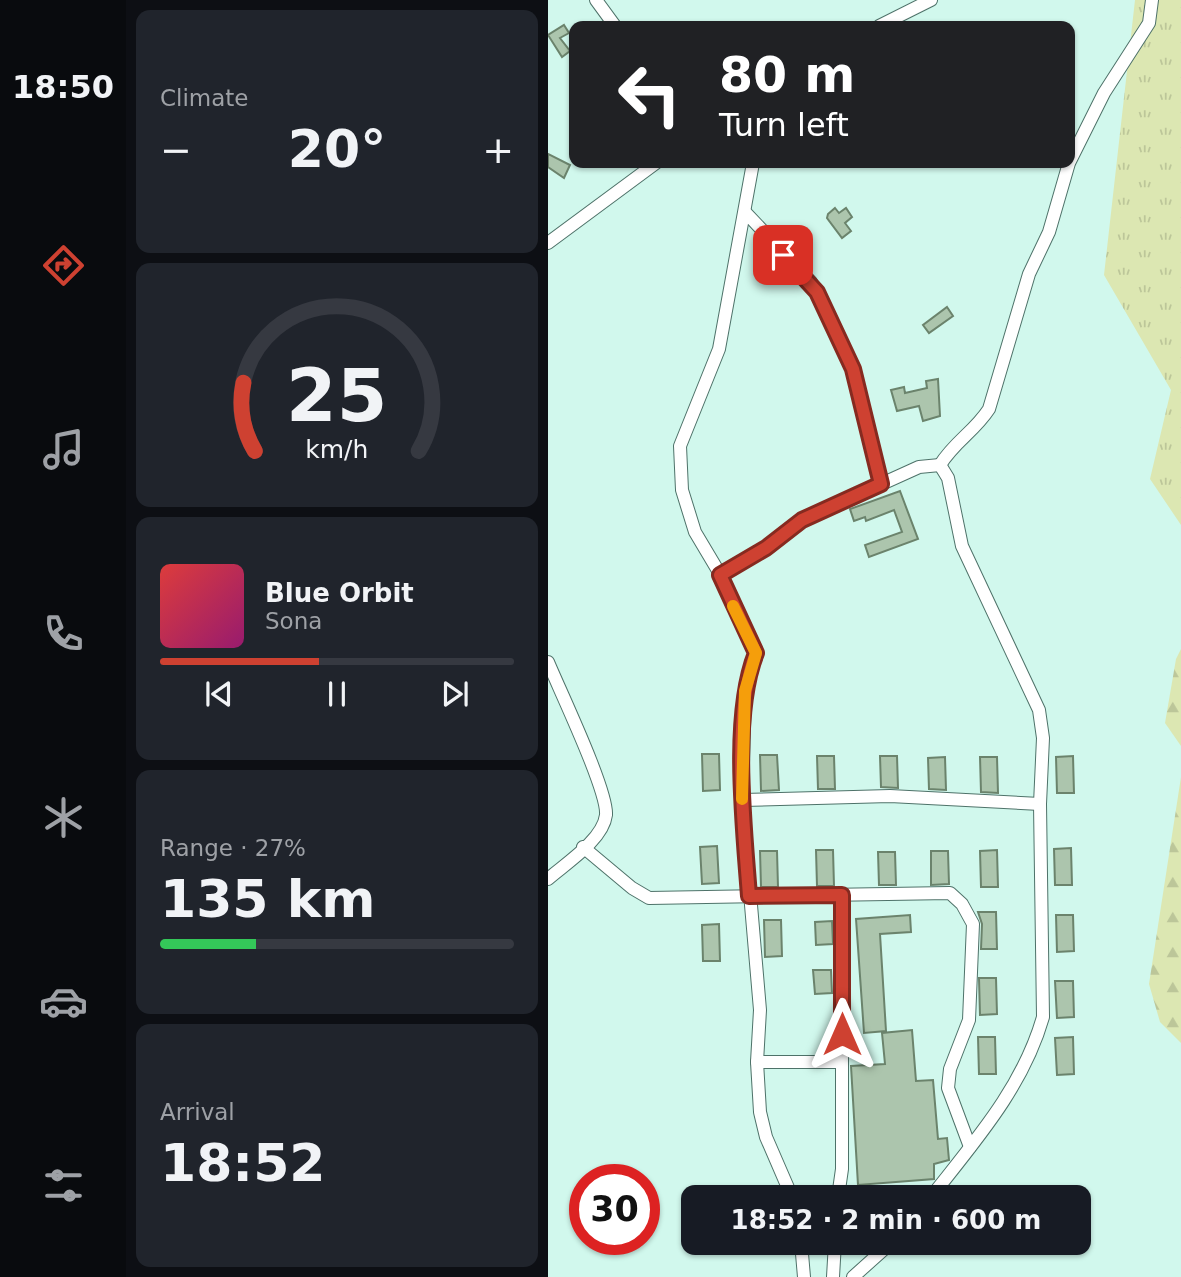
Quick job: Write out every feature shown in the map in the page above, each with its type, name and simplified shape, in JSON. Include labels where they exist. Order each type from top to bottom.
[{"type":"street","points":[[596,0],[611,21]]},
{"type":"street","points":[[889,21],[931,0]]},
{"type":"street","points":[[1075,150],[1104,93],[1149,23],[1152,0]]},
{"type":"street","points":[[548,243],[649,168]]},
{"type":"street","points":[[752,168],[719,349],[680,446],[682,490],[695,532],[720,575],[756,653],[745,691],[742,800],[760,1010],[757,1062],[760,1112],[766,1137],[787,1185]]},
{"type":"street","points":[[720,575],[766,548],[802,520],[919,467],[940,464],[953,444],[979,425],[989,409],[1029,274],[1049,232],[1067,168]]},
{"type":"street","points":[[746,213],[811,282],[825,307],[853,369],[881,484]]},
{"type":"street","points":[[940,464],[948,478],[962,546],[1039,710],[1043,738],[1040,804],[1043,1017],[1034,1048],[1004,1103],[940,1185]]},
{"type":"street","points":[[548,662],[602,793],[606,816],[595,836],[548,879]]},
{"type":"street","points":[[742,800],[890,796],[1040,804]]},
{"type":"street","points":[[583,847],[632,888],[649,898],[950,893],[962,904],[973,924],[969,1020],[950,1069],[948,1088],[970,1147]]},
{"type":"street","points":[[840,1185],[842,1169],[842,895]]},
{"type":"street","points":[[757,1062],[842,1062]]},
{"type":"street","points":[[802,1255],[804,1277]]},
{"type":"street","points":[[833,1277],[834,1255]]},
{"type":"street","points":[[853,1277],[878,1255]]},
{"type":"green space","points":[[1135,0],[1181,0],[1181,525],[1150,479],[1171,390],[1104,275]]},
{"type":"green space","points":[[1181,649],[1182,746],[1165,723],[1176,659]]},
{"type":"green space","points":[[1181,777],[1182,1043],[1160,1022],[1149,984]]},
{"type":"building","points":[[564,25],[569,33],[560,38],[569,52],[562,57],[548,35]]},
{"type":"building","points":[[548,154],[569,164],[564,178],[548,167]]},
{"type":"building","points":[[835,208],[839,213],[846,208],[852,217],[845,223],[851,231],[842,238],[827,218]]},
{"type":"building","points":[[947,307],[953,316],[929,333],[923,325]]},
{"type":"building","points":[[938,379],[940,416],[923,421],[919,406],[897,411],[891,390],[904,387],[905,393],[927,388],[926,381]]},
{"type":"building","points":[[900,491],[918,539],[869,557],[865,545],[902,532],[894,510],[866,521],[865,517],[854,521],[850,509]]},
{"type":"building","points":[[702,754],[719,754],[720,790],[703,791]]},
{"type":"building","points":[[760,755],[777,755],[779,790],[761,791]]},
{"type":"building","points":[[817,756],[834,756],[835,789],[818,789]]},
{"type":"building","points":[[880,756],[897,756],[898,788],[881,787]]},
{"type":"building","points":[[1073,756],[1074,793],[1057,793],[1056,757]]},
{"type":"building","points":[[945,757],[946,790],[929,789],[928,758]]},
{"type":"building","points":[[980,757],[997,757],[998,793],[981,792]]},
{"type":"building","points":[[717,846],[719,883],[702,884],[700,847]]},
{"type":"building","points":[[1071,848],[1072,885],[1055,885],[1054,849]]},
{"type":"building","points":[[816,850],[833,850],[834,886],[817,886]]},
{"type":"building","points":[[997,850],[998,887],[981,887],[980,851]]},
{"type":"building","points":[[760,851],[777,851],[778,887],[761,887]]},
{"type":"building","points":[[931,851],[948,851],[949,884],[931,885]]},
{"type":"building","points":[[878,852],[895,852],[896,885],[879,885]]},
{"type":"building","points":[[978,912],[996,912],[997,949],[981,949],[982,924]]},
{"type":"building","points":[[910,915],[911,932],[880,934],[886,1031],[864,1033],[856,919]]},
{"type":"building","points":[[1056,915],[1073,915],[1074,951],[1057,952]]},
{"type":"building","points":[[764,920],[781,920],[782,956],[765,957]]},
{"type":"building","points":[[832,921],[833,944],[816,945],[815,922]]},
{"type":"building","points":[[719,924],[720,961],[703,961],[702,925]]},
{"type":"building","points":[[813,970],[831,970],[832,993],[815,994]]},
{"type":"building","points":[[979,978],[996,978],[997,1014],[980,1015]]},
{"type":"building","points":[[1055,981],[1073,981],[1074,1017],[1057,1018]]},
{"type":"building","points":[[912,1030],[916,1081],[933,1080],[938,1139],[947,1138],[949,1160],[934,1164],[934,1179],[858,1185],[851,1066],[885,1064],[882,1033]]},
{"type":"building","points":[[978,1037],[995,1037],[996,1074],[979,1074]]},
{"type":"building","points":[[1073,1037],[1074,1074],[1057,1075],[1055,1038]]},
{"type":"slow traffic","points":[[733,606],[750,635],[756,653],[745,691],[742,799]]},
{"type":"route","points":[[783,255],[811,282],[853,369],[881,484],[802,520],[766,548],[720,575],[756,653],[745,691],[742,800],[749,896],[842,895],[842,1034]]}]
